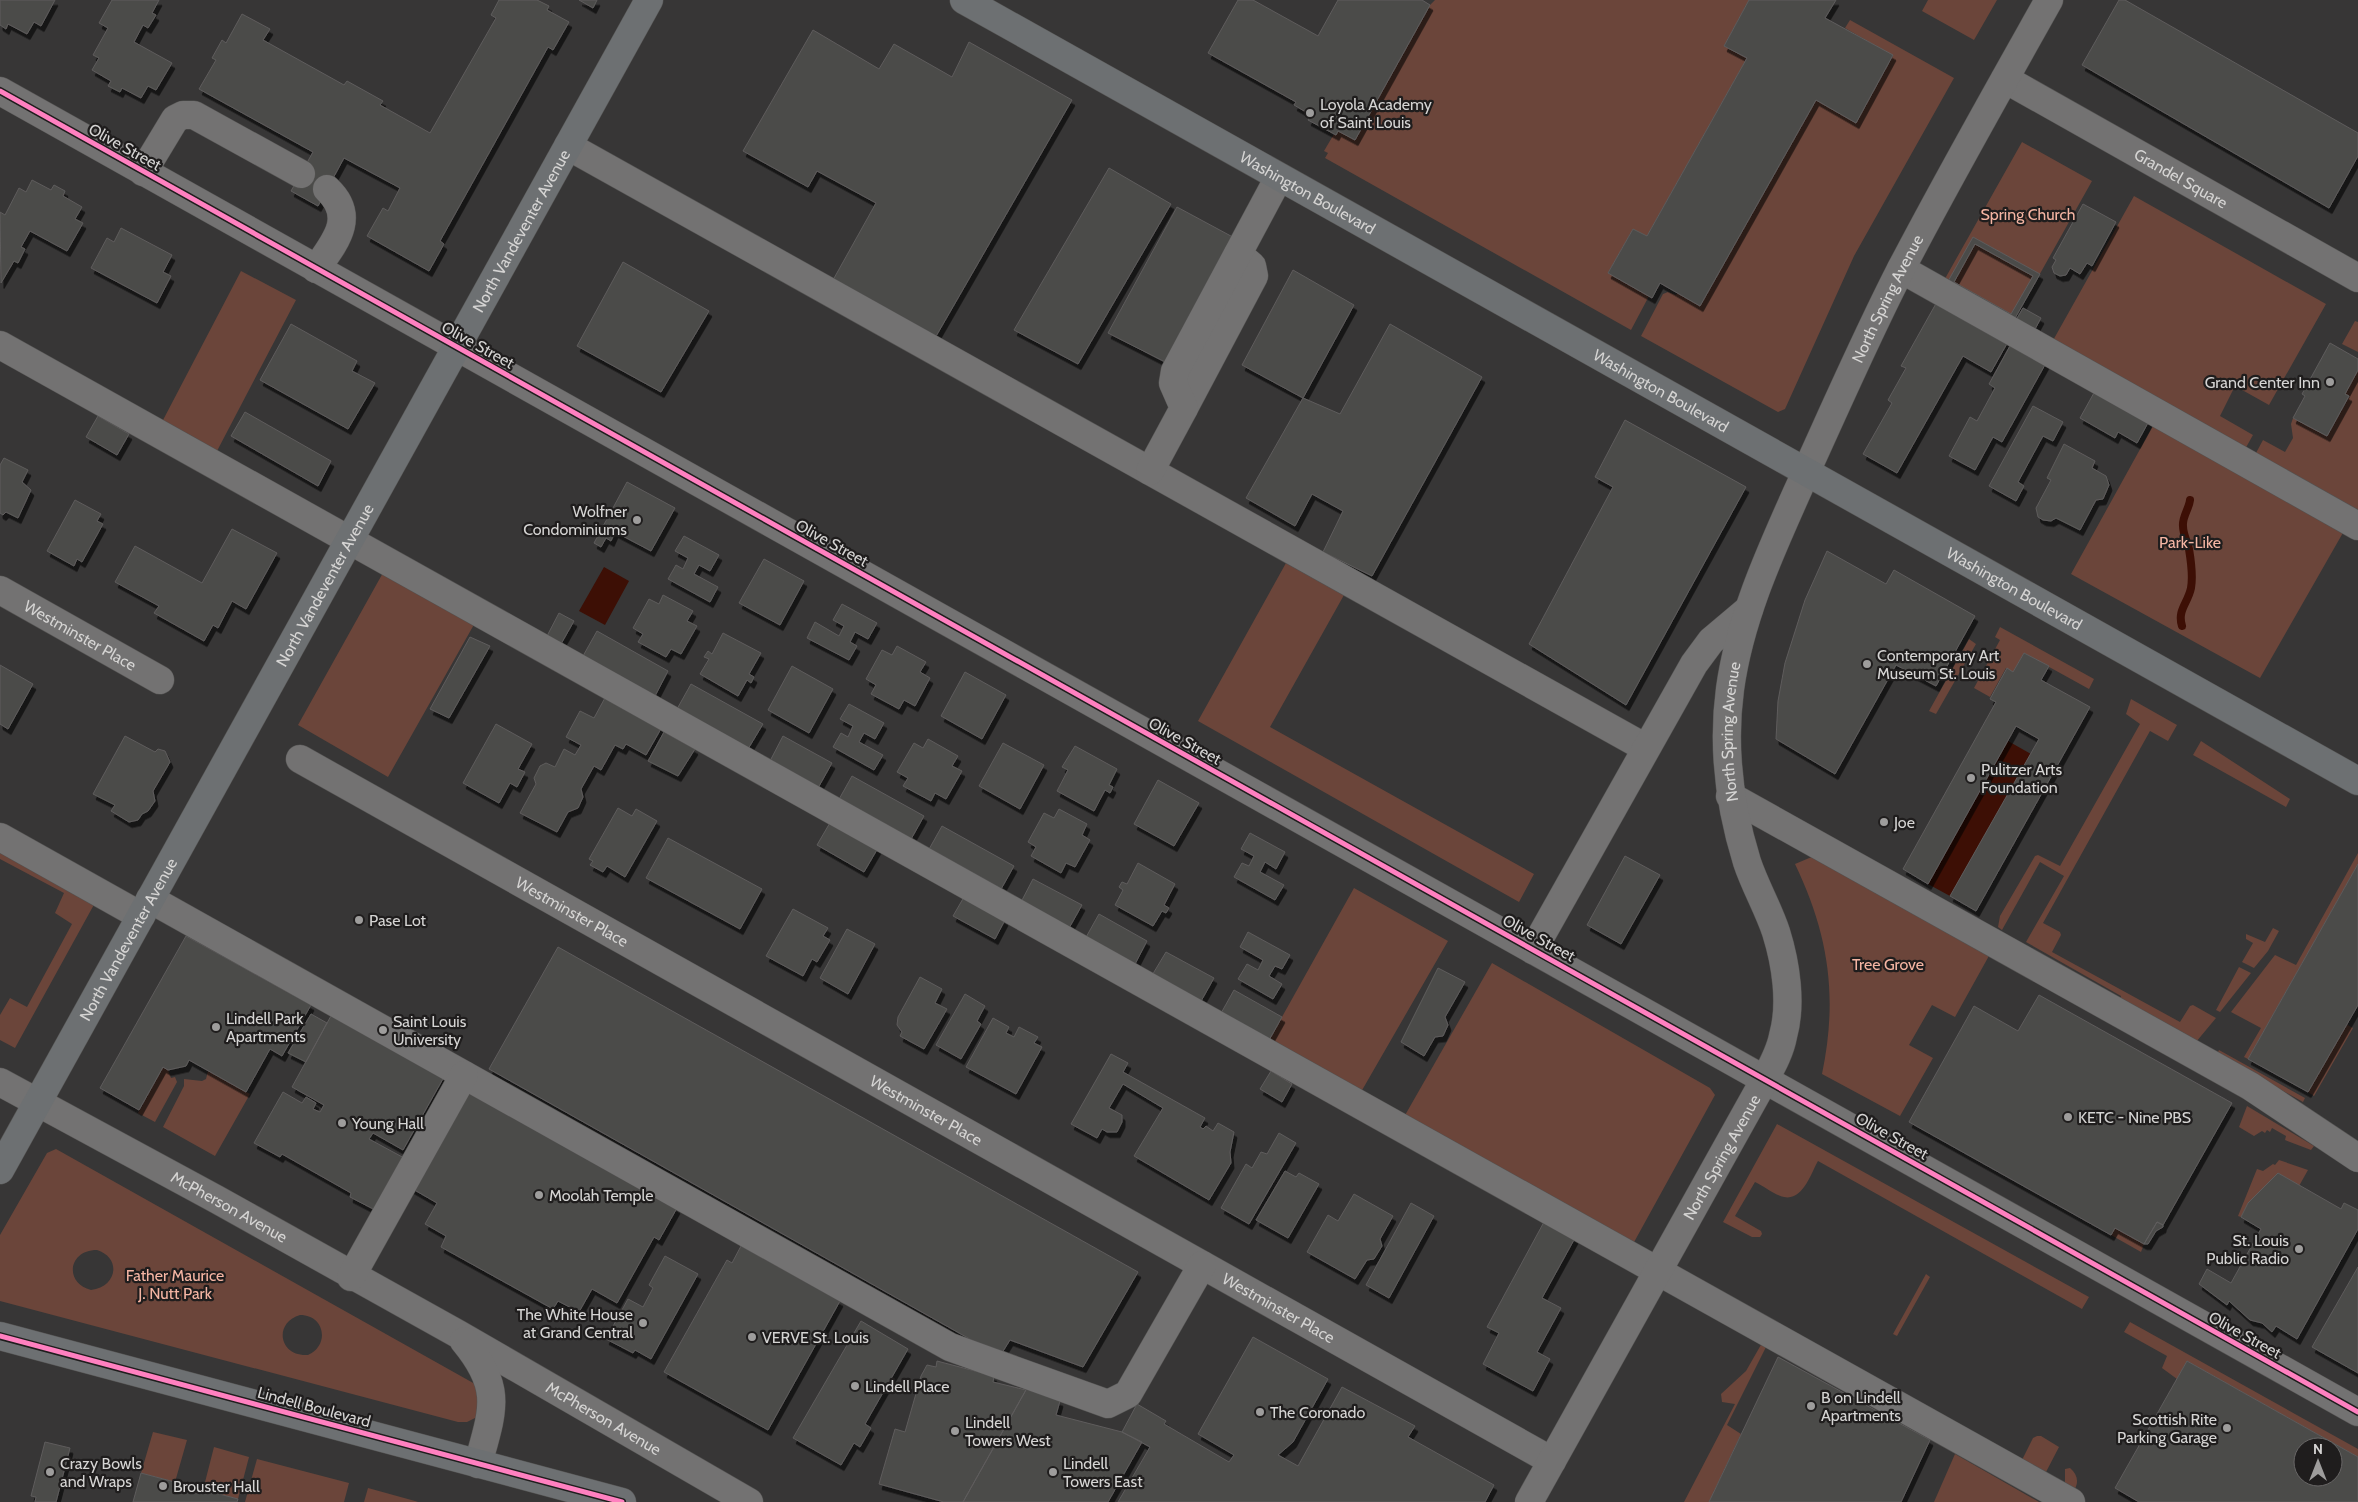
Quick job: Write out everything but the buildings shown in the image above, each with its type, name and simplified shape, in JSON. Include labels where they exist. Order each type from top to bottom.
[{"type":"main road","name":"North Vandeventer Avenue","points":[[2,1161],[37,1103],[649,0]]},
{"type":"main road","name":"Washington Boulevard","points":[[964,0],[2358,780]]},
{"type":"main road","name":"Lindell Boulevard","points":[[0,1336],[622,1502]]},
{"type":"street","name":"North Spring Avenue","points":[[1529,1502],[1765,1079],[1784,1036],[1787,1003],[1786,980],[1775,931],[1748,864],[1730,796],[1726,744],[1727,712],[1734,661],[1749,609],[1806,472],[1901,269],[2049,0]]},
{"type":"street","name":"Grandel Square","points":[[2004,79],[2358,278]]},
{"type":"street","name":"Olive Street","points":[[0,91],[2358,1412]]},
{"type":"street","points":[[144,172],[174,119],[183,115],[194,115],[301,174]]},
{"type":"street","points":[[568,146],[1646,748]]},
{"type":"street","points":[[1150,471],[1184,408],[1173,383],[1175,371],[1279,177]]},
{"type":"street","points":[[316,269],[339,234],[342,218],[342,208],[337,198],[327,189]]},
{"type":"street","points":[[1901,269],[2358,526]]},
{"type":"street","points":[[0,345],[2071,1502]]},
{"type":"street","name":"Westminster Place","points":[[0,590],[160,680]]},
{"type":"street","name":"North Spring Avenue","points":[[1533,950],[1694,664],[1711,641],[1749,609]]},
{"type":"street","name":"Westminster Place","points":[[300,758],[1552,1461]]},
{"type":"street","points":[[1730,796],[2250,1086],[2358,1158]]},
{"type":"street","points":[[0,837],[328,999],[950,1347],[1108,1404],[1128,1394],[1202,1265]]},
{"type":"street","points":[[351,1276],[464,1075]]},
{"type":"street","name":"McPherson Avenue","points":[[0,1082],[216,1199],[458,1334],[749,1502]]},
{"type":"street","name":"McPherson Avenue","points":[[458,1334],[482,1367],[490,1383],[492,1396],[491,1414],[478,1464]]},
{"type":"green space","points":[[1435,0],[1749,0],[1724,46],[1747,58],[1647,236],[1633,229],[1608,273],[1649,296],[1631,330],[1325,158],[1328,153],[1324,151],[1334,134],[1336,135],[1338,131],[1355,140],[1430,5]]},
{"type":"green space","points":[[1928,0],[1997,0],[1974,40],[1922,11]]},
{"type":"green space","points":[[1850,20],[1954,78],[1854,256],[1785,409],[1778,412],[1641,336],[1663,294],[1668,292],[1676,295],[1677,293],[1700,306],[1816,100],[1856,122],[1893,56],[1845,28]]},
{"type":"green space","name":"Spring Church","points":[[2022,142],[2092,181],[2014,320],[1942,284]]},
{"type":"green space","points":[[2134,196],[2326,304],[2269,405],[2235,386],[2220,416],[2253,435],[2244,451],[2051,344]]},
{"type":"green space","points":[[241,271],[296,300],[217,451],[162,422]]},
{"type":"green space","points":[[2355,321],[2358,322],[2358,352],[2342,344]]},
{"type":"green space","points":[[2358,370],[2358,517],[2256,453],[2263,440],[2285,452],[2293,438],[2291,424],[2293,418],[2327,436],[2349,397],[2345,394]]},
{"type":"green space","name":"Park-Like","points":[[2154,424],[2344,531],[2260,678],[2071,574]]},
{"type":"green space","points":[[1286,563],[1344,595],[1270,727],[1534,874],[1519,902],[1198,721]]},
{"type":"green space","points":[[384,571],[476,621],[388,777],[298,725]]},
{"type":"green space","points":[[2000,627],[2094,679],[2089,689],[2024,653],[2013,672],[2006,668],[1990,697],[1974,688],[2000,640],[1995,637]]},
{"type":"green space","points":[[1969,639],[1976,644],[1936,714],[1929,711]]},
{"type":"green space","points":[[2131,699],[2177,725],[2168,741],[2150,731],[2043,923],[2060,932],[2061,935],[2052,952],[2180,1022],[2190,1006],[2193,1005],[2216,1018],[2196,1042],[2120,1000],[2121,996],[2026,942],[2064,876],[2040,862],[2002,930],[1998,927],[2000,916],[2035,856],[2038,855],[2060,866],[2140,724],[2126,714]]},
{"type":"green space","points":[[2201,741],[2290,799],[2286,807],[2193,755]]},
{"type":"green space","points":[[0,847],[96,901],[15,1048],[0,1040],[0,1015],[10,998],[27,1007],[72,924],[55,913],[64,893],[0,859]]},
{"type":"green space","points":[[2358,853],[2358,864],[2248,1059],[2244,1057],[2261,1028],[2231,1012],[2275,955],[2296,965]]},
{"type":"green space","name":"Tree Grove","points":[[1814,856],[1990,954],[1955,1017],[1932,1005],[1909,1045],[1933,1058],[1900,1116],[1822,1074],[1829,1019],[1827,967],[1823,941],[1816,916],[1795,864]]},
{"type":"green space","points":[[1354,888],[1448,941],[1361,1092],[1268,1042]]},
{"type":"green space","points":[[2273,928],[2279,931],[2268,951],[2254,968],[2242,962],[2253,943],[2246,939],[2246,934],[2265,942]]},
{"type":"green space","points":[[1492,963],[1710,1088],[1715,1095],[1633,1244],[1404,1117]]},
{"type":"green space","points":[[2239,967],[2251,973],[2220,1012],[2216,1010]]},
{"type":"green space","points":[[2346,1024],[2353,1028],[2314,1096],[2308,1092]]},
{"type":"green space","points":[[2219,1050],[2305,1098],[2303,1102],[2217,1054]]},
{"type":"green space","points":[[163,1067],[168,1070],[171,1078],[175,1077],[177,1082],[155,1122],[138,1113]]},
{"type":"green space","points":[[208,1071],[250,1094],[215,1156],[163,1127],[184,1086],[184,1079],[202,1081],[206,1079]]},
{"type":"green space","points":[[2247,1106],[2314,1146],[2311,1150],[2285,1140],[2286,1136],[2272,1128],[2270,1132],[2267,1130],[2265,1133],[2262,1131],[2254,1136],[2239,1127]]},
{"type":"green space","points":[[1777,1124],[2089,1297],[2082,1309],[1818,1161],[1806,1185],[1796,1195],[1791,1197],[1784,1197],[1755,1182],[1735,1216],[1761,1231],[1760,1237],[1752,1237],[1723,1222]]},
{"type":"green space","name":"Father Maurice J. Nutt Park","points":[[56,1149],[475,1384],[480,1389],[481,1415],[467,1422],[458,1422],[0,1301],[0,1235],[47,1153]],"holes":[[[97,1250],[110,1259],[113,1265],[113,1272],[106,1284],[91,1290],[76,1281],[73,1267],[80,1255],[87,1251]],[[300,1315],[308,1316],[315,1320],[322,1331],[320,1345],[308,1355],[291,1351],[283,1339],[286,1325],[291,1319]]]},
{"type":"green space","points":[[2279,1160],[2308,1170],[2299,1186],[2278,1173],[2248,1203],[2241,1217],[2238,1216],[2257,1169],[2263,1171],[2273,1164],[2275,1165]]},
{"type":"green space","points":[[2115,1228],[2144,1244],[2141,1252],[2111,1235]]},
{"type":"green space","points":[[1926,1274],[1930,1277],[1897,1336],[1893,1334]]},
{"type":"green space","points":[[2130,1322],[2336,1437],[2322,1437],[2187,1361],[2177,1379],[2162,1368],[2167,1356],[2124,1332]]},
{"type":"green space","points":[[1762,1343],[1767,1345],[1727,1425],[1741,1434],[1709,1502],[1684,1502],[1735,1404],[1722,1402],[1721,1394],[1746,1371]]},
{"type":"green space","points":[[153,1432],[187,1440],[175,1482],[141,1473]]},
{"type":"green space","points":[[2041,1436],[2059,1447],[2046,1472],[2065,1483],[2065,1469],[2070,1468],[2077,1478],[2075,1489],[2021,1462],[2033,1438]]},
{"type":"green space","points":[[2343,1441],[2358,1449],[2358,1457],[2343,1449]]},
{"type":"green space","points":[[214,1447],[249,1457],[238,1499],[203,1490]]},
{"type":"green space","points":[[1955,1454],[2039,1502],[1934,1502]]},
{"type":"green space","points":[[257,1459],[349,1483],[344,1502],[245,1502]]},
{"type":"green space","points":[[368,1488],[415,1501],[418,1502],[364,1502]]},
{"type":"shaded area","points":[[604,567],[629,581],[605,625],[579,611]]},
{"type":"shaded area","points":[[2008,741],[2031,754],[1950,896],[1928,884]]},
{"type":"waterway","points":[[2182,626],[2181,615],[2192,584],[2190,554],[2183,526],[2190,500]]},
{"type":"cycle path","points":[[0,91],[2358,1412]]},
{"type":"cycle path","points":[[0,1336],[622,1502]]},
{"type":"place","name":"Loyola Academy of Saint Louis","points":[[1310,113]]},
{"type":"place","name":"Grand Center Inn","points":[[2330,382]]},
{"type":"place","name":"Wolfner Condominiums","points":[[637,520]]},
{"type":"place","name":"Contemporary Art Museum St. Louis","points":[[1867,664]]},
{"type":"place","name":"Pulitzer Arts Foundation","points":[[1971,778]]},
{"type":"place","name":"Joe","points":[[1884,822]]},
{"type":"place","name":"Pase Lot","points":[[359,920]]},
{"type":"place","name":"Lindell Park Apartments","points":[[216,1027]]},
{"type":"place","name":"Saint Louis University","points":[[383,1030]]},
{"type":"place","name":"KETC - Nine PBS","points":[[2068,1117]]},
{"type":"place","name":"Young Hall","points":[[342,1123]]},
{"type":"place","name":"Moolah Temple","points":[[539,1195]]},
{"type":"place","name":"St. Louis Public Radio","points":[[2299,1249]]},
{"type":"place","name":"The White House at Grand Central","points":[[643,1323]]},
{"type":"place","name":"VERVE St. Louis","points":[[752,1337]]},
{"type":"place","name":"Lindell Place","points":[[855,1386]]},
{"type":"place","name":"B on Lindell Apartments","points":[[1811,1406]]},
{"type":"place","name":"The Coronado","points":[[1260,1412]]},
{"type":"place","name":"Scottish Rite Parking Garage","points":[[2227,1428]]},
{"type":"place","name":"Lindell Towers West","points":[[955,1431]]},
{"type":"place","name":"Crazy Bowls and Wraps","points":[[50,1472]]},
{"type":"place","name":"Lindell Towers East","points":[[1053,1472]]},
{"type":"place","name":"Brouster Hall","points":[[163,1486]]}]
